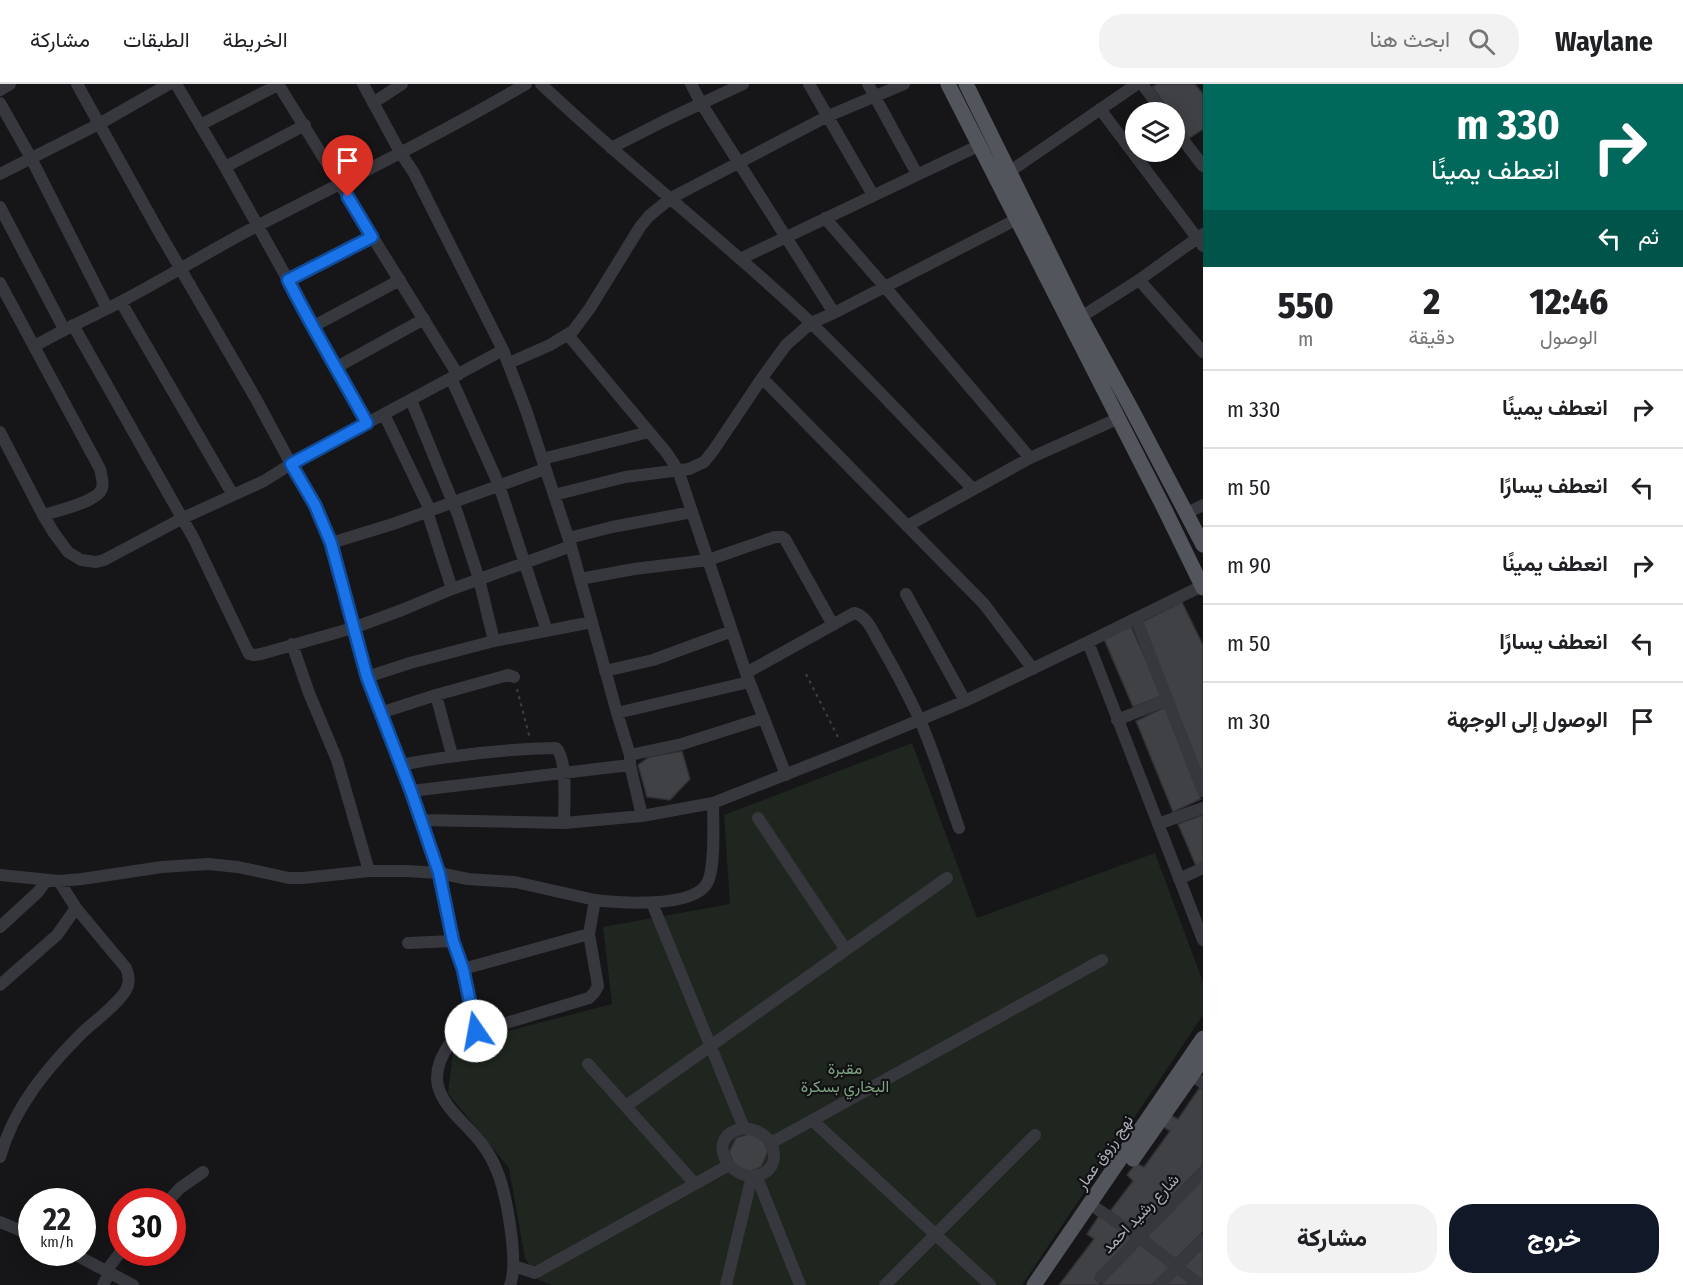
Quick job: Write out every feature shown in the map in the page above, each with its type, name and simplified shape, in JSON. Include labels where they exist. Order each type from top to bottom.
[{"type":"main road","points":[[948,84],[1203,587]]},
{"type":"main road","points":[[966,84],[1081,317],[1203,544]]},
{"type":"main road","name":"نهج رزوق عمار","points":[[1193,1076],[1203,1038]]},
{"type":"main road","name":"نهج رزوق عمار","points":[[1034,1285],[1193,1076],[1203,1059]]},
{"type":"main road","name":"نهج رزوق عمار","points":[[1046,1285],[1094,1206]]},
{"type":"street","points":[[0,90],[10,84]]},
{"type":"street","points":[[77,84],[315,505],[331,543],[367,677],[411,791],[439,873],[453,941],[463,969],[476,1031]]},
{"type":"street","points":[[0,174],[99,124],[168,84]]},
{"type":"street","points":[[176,84],[225,167],[367,423]]},
{"type":"street","points":[[200,125],[278,84],[424,319],[454,376],[499,485],[547,631]]},
{"type":"street","points":[[363,84],[414,173],[503,350],[526,410],[570,542],[630,760],[642,816]]},
{"type":"street","points":[[373,103],[402,84]]},
{"type":"street","points":[[35,346],[526,84]]},
{"type":"street","points":[[541,84],[811,323],[974,489]]},
{"type":"street","points":[[691,84],[834,313]]},
{"type":"street","points":[[611,148],[743,84]]},
{"type":"street","points":[[808,84],[873,195]]},
{"type":"street","points":[[868,84],[917,174]]},
{"type":"street","points":[[508,363],[568,335],[580,323],[640,227],[649,216],[671,198],[826,117],[904,84]]},
{"type":"street","points":[[1009,172],[1137,84]]},
{"type":"street","points":[[1142,84],[1156,102]]},
{"type":"street","points":[[0,103],[31,158],[107,308]]},
{"type":"street","points":[[1081,317],[1201,239],[1100,109]]},
{"type":"street","points":[[225,167],[305,125]]},
{"type":"street","points":[[1185,142],[1203,166]]},
{"type":"street","points":[[740,259],[980,145]]},
{"type":"street","points":[[0,207],[68,327],[183,518],[249,654],[261,654],[353,628],[612,527],[692,512]]},
{"type":"street","points":[[825,218],[1030,458]]},
{"type":"street","points":[[554,495],[625,477],[689,469],[704,462],[786,345],[811,323],[1017,219]]},
{"type":"street","points":[[288,280],[372,237]]},
{"type":"street","points":[[312,327],[400,280]]},
{"type":"street","points":[[1139,280],[1203,352]]},
{"type":"street","points":[[0,283],[100,469],[103,479],[102,488],[95,497],[43,516]]},
{"type":"street","points":[[121,302],[233,495]]},
{"type":"street","points":[[337,367],[424,319]]},
{"type":"street","points":[[568,335],[678,470],[748,678],[786,775]]},
{"type":"street","points":[[0,432],[43,516],[68,552],[88,562],[104,561],[183,518],[264,482],[291,464],[503,350]]},
{"type":"street","points":[[762,378],[984,603],[1033,669]]},
{"type":"street","points":[[411,400],[453,502],[480,579],[494,641]]},
{"type":"street","points":[[384,414],[429,511],[452,589]]},
{"type":"street","points":[[907,526],[1030,458],[1117,419]]},
{"type":"street","points":[[331,543],[429,511],[499,485],[544,464],[649,432]]},
{"type":"street","points":[[1186,513],[1203,505]]},
{"type":"street","points":[[580,579],[634,569],[708,560],[775,537],[783,537],[833,625]]},
{"type":"street","points":[[421,820],[564,823],[642,816],[714,803],[965,701],[1203,587]]},
{"type":"street","points":[[906,594],[965,701]]},
{"type":"street","points":[[617,713],[748,678],[854,613],[863,616],[895,670],[920,720],[959,828]]},
{"type":"street","points":[[1136,620],[1203,791]]},
{"type":"street","points":[[367,677],[494,641],[592,622]]},
{"type":"street","points":[[605,671],[653,660],[732,631]]},
{"type":"street","points":[[1088,642],[1179,879],[1200,923],[1203,940]]},
{"type":"street","points":[[292,644],[305,684],[337,760],[369,872]]},
{"type":"street","points":[[380,713],[508,675],[514,678]]},
{"type":"street","points":[[436,695],[452,755]]},
{"type":"street","points":[[1117,720],[1167,700]]},
{"type":"street","points":[[411,791],[564,773],[630,760],[764,718]]},
{"type":"street","points":[[400,765],[452,755],[556,748],[559,750],[564,773],[564,823]]},
{"type":"street","points":[[0,875],[53,880],[82,879],[162,867],[208,864],[238,867],[289,878],[407,871],[439,873],[468,879],[516,882],[595,900],[660,903],[697,893],[707,885],[712,871],[714,803]]},
{"type":"street","points":[[1158,824],[1203,808]]},
{"type":"street","points":[[758,818],[846,950]]},
{"type":"street","points":[[1179,879],[1203,868]]},
{"type":"street","points":[[626,1106],[947,878]]},
{"type":"street","points":[[0,1157],[11,1124],[40,1078],[71,1044],[117,1000],[129,981],[126,968],[53,880]]},
{"type":"street","points":[[0,927],[53,880]]},
{"type":"street","points":[[515,1283],[510,1226],[500,1177],[483,1144],[444,1100],[438,1085],[437,1070],[453,1039],[589,998],[594,993],[598,986],[589,934],[595,900]]},
{"type":"street","points":[[652,903],[744,1128]]},
{"type":"street","points":[[0,985],[57,934],[76,908]]},
{"type":"street","points":[[463,969],[589,934]]},
{"type":"street","points":[[408,943],[453,941]]},
{"type":"street","points":[[771,1143],[1102,960]]},
{"type":"street","points":[[588,1064],[695,1184]]},
{"type":"street","points":[[812,1120],[990,1285]]},
{"type":"street","points":[[744,1128],[764,1135],[771,1143],[774,1161],[762,1174],[741,1174],[729,1165],[722,1151],[727,1135],[744,1128]]},
{"type":"street","points":[[885,1285],[1035,1135]]},
{"type":"street","points":[[514,1266],[535,1273],[729,1165]]},
{"type":"street","points":[[180,1188],[203,1172]]},
{"type":"street","name":"شارع رشيد احمد","points":[[1101,1277],[1203,1172]]},
{"type":"street","points":[[726,1285],[754,1175]]},
{"type":"street","points":[[754,1175],[800,1285]]},
{"type":"street","points":[[1094,1206],[1139,1237],[1200,1285]]},
{"type":"street","points":[[0,1222],[18,1229]]},
{"type":"street","points":[[1159,1285],[1203,1240]]},
{"type":"street","points":[[96,1265],[133,1285]]},
{"type":"street","points":[[103,1285],[111,1266]]},
{"type":"path","points":[[806,674],[845,751]]},
{"type":"path","points":[[514,678],[532,748]]},
{"type":"green space","name":"مقبرة البخاري بسكرة","points":[[912,743],[977,918],[1155,853],[1203,982],[1203,1015],[1022,1285],[552,1285],[539,1280],[525,1258],[509,1168],[448,1093],[454,1045],[612,1004],[603,927],[730,904],[724,815]]},
{"type":"building","points":[[1157,84],[1195,84],[1203,94],[1203,129],[1188,139],[1185,135],[1185,102],[1163,102],[1152,87]]},
{"type":"building","points":[[1182,602],[1203,645],[1203,776],[1140,623]]},
{"type":"building","points":[[1131,626],[1162,696],[1133,707],[1104,639]]},
{"type":"building","points":[[1165,707],[1201,799],[1173,812],[1136,721]]},
{"type":"building","points":[[682,751],[690,779],[670,800],[647,797],[638,765],[649,757]]},
{"type":"building","points":[[1203,815],[1203,863],[1196,866],[1178,824]]},
{"type":"building","points":[[1200,1087],[1203,1090],[1203,1165],[1137,1231],[1110,1211],[1133,1181],[1127,1175],[1136,1163],[1144,1167],[1170,1131],[1162,1126],[1170,1115],[1178,1119]]},
{"type":"building","points":[[752,1133],[764,1140],[768,1152],[761,1167],[748,1172],[735,1166],[729,1152],[736,1138]]},
{"type":"building","points":[[1203,1176],[1203,1232],[1176,1259],[1144,1236]]},
{"type":"building","points":[[1100,1214],[1133,1238],[1095,1278],[1101,1284],[1140,1244],[1170,1267],[1152,1285],[1059,1285],[1094,1239],[1087,1234]]},
{"type":"building","points":[[1203,1244],[1203,1282],[1182,1265]]},
{"type":"building","points":[[1176,1271],[1191,1285],[1163,1285]]},
{"type":"route","points":[[348,197],[372,237],[288,280],[367,423],[291,464],[315,505],[331,543],[367,677],[411,791],[439,873],[453,941],[463,969],[476,1031]]}]
